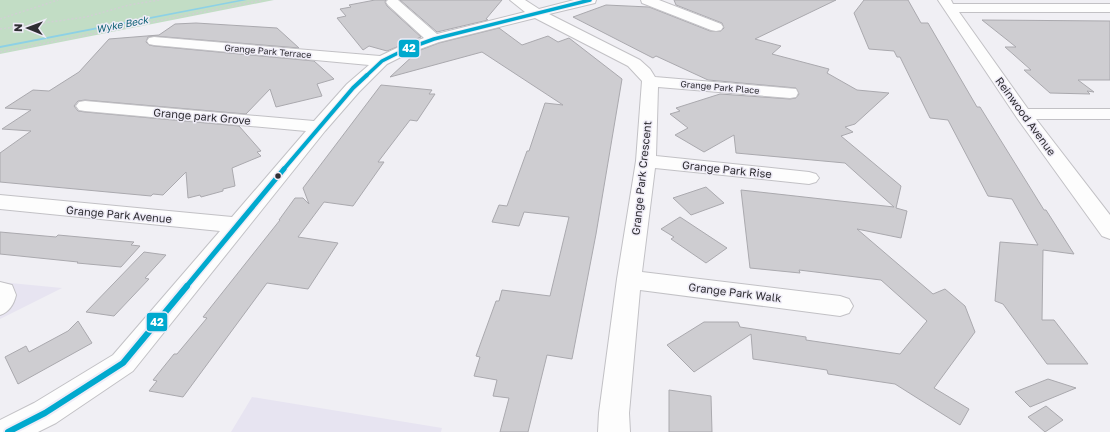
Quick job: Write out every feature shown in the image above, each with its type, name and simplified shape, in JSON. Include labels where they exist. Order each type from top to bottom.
[{"type":"street","points":[[516,0],[536,13],[634,63],[644,72],[650,81]]},
{"type":"street","points":[[8,432],[45,413],[123,363],[353,88],[382,61],[404,50],[434,39],[590,0]]},
{"type":"street","points":[[647,0],[716,27]]},
{"type":"street","points":[[393,2],[434,39]]},
{"type":"street","points":[[948,4],[1110,8]]},
{"type":"street","name":"Reinwood Avenue","points":[[948,4],[1023,114],[1110,231]]},
{"type":"street","name":"Grange Park Terrace","points":[[154,41],[382,61]]},
{"type":"street","name":"Grange Park Place","points":[[650,81],[790,93]]},
{"type":"street","name":"Grange Park Crescent","points":[[614,432],[614,413],[629,279],[646,161],[650,81]]},
{"type":"street","name":"Grange park Grove","points":[[85,106],[319,128]]},
{"type":"street","points":[[1023,114],[1110,114]]},
{"type":"street","name":"Grange Park Rise","points":[[646,161],[809,178]]},
{"type":"street","name":"Grange Park Avenue","points":[[0,202],[238,225]]},
{"type":"street","name":"Grange Park Walk","points":[[629,279],[840,306]]},
{"type":"lane","points":[[0,286],[7,289],[9,293],[8,299],[0,309]]},
{"type":"path","points":[[0,19],[58,0]]},
{"type":"path","points":[[0,30],[86,17],[128,5],[159,0]]},
{"type":"path","points":[[0,52],[263,0]]},
{"type":"shaded area","points":[[0,282],[62,288],[0,319]]},
{"type":"shaded area","points":[[252,397],[442,428],[441,432],[231,432]]},
{"type":"green space","points":[[0,0],[274,0],[0,54]]},
{"type":"building","points":[[375,0],[386,0],[385,2],[387,6],[421,37],[387,51],[369,46],[363,50],[337,18],[346,16],[340,9],[351,7],[349,5]]},
{"type":"building","points":[[400,0],[502,0],[486,19],[488,20],[437,32]]},
{"type":"building","points":[[674,0],[836,0],[755,39],[781,46],[772,54],[829,69],[827,73],[857,90],[889,93],[855,124],[845,127],[853,132],[841,136],[901,186],[896,208],[907,211],[901,238],[857,229],[933,294],[945,289],[965,306],[975,332],[934,388],[969,409],[960,425],[895,384],[828,374],[827,370],[753,359],[751,334],[694,372],[667,345],[704,322],[738,322],[740,327],[806,337],[806,340],[900,354],[927,321],[881,280],[799,270],[800,273],[750,268],[741,190],[894,207],[845,163],[736,153],[734,135],[704,152],[675,135],[688,128],[670,114],[680,111],[676,108],[720,94],[790,99],[796,98],[799,94],[796,88],[708,80],[656,56],[653,58],[573,17],[606,5],[649,7],[710,31],[721,31],[724,28],[722,23],[676,5]]},
{"type":"building","points":[[864,0],[908,0],[921,23],[928,23],[977,107],[980,107],[1044,210],[1046,210],[1074,254],[1043,250],[1042,320],[1054,320],[1088,364],[1047,364],[1003,304],[995,301],[1000,242],[1038,245],[1012,199],[988,196],[948,120],[930,118],[900,57],[897,57],[894,51],[869,49],[854,13]]},
{"type":"building","points":[[982,20],[1110,21],[1110,80],[1078,80],[1094,92],[1087,91],[1090,94],[1050,93],[1024,70],[1031,70],[1005,47],[1016,47]]},
{"type":"building","points":[[196,23],[277,28],[299,48],[154,36],[148,37],[146,42],[149,45],[154,46],[314,61],[334,79],[317,84],[322,96],[276,107],[270,89],[246,114],[85,100],[78,101],[74,106],[78,111],[85,112],[239,126],[261,151],[257,152],[261,156],[232,168],[235,186],[201,197],[200,195],[188,198],[186,172],[163,195],[153,194],[151,196],[0,182],[0,153],[31,131],[2,129],[31,110],[5,108],[33,90],[49,91],[79,72],[109,39],[159,35],[175,24]]},
{"type":"building","points":[[499,28],[522,45],[548,36],[558,42],[569,38],[622,79],[596,234],[572,359],[547,355],[528,432],[500,432],[509,398],[493,396],[497,380],[474,376],[480,357],[476,356],[496,301],[499,301],[502,290],[550,296],[569,217],[524,212],[519,226],[492,222],[499,205],[507,206],[527,151],[529,151],[545,103],[563,105],[482,52],[390,77],[416,53],[408,55],[410,54],[439,43]]},
{"type":"building","points":[[381,85],[432,90],[429,94],[435,94],[417,121],[410,120],[378,162],[384,162],[353,206],[324,202],[298,237],[338,243],[308,289],[267,283],[183,397],[149,391],[157,381],[153,380],[174,354],[177,354],[207,318],[203,317],[280,220],[295,198],[303,198],[309,204],[303,188]]},
{"type":"building","points":[[706,187],[724,203],[691,215],[673,198]]},
{"type":"building","points":[[680,217],[727,248],[706,263],[671,239],[674,237],[661,229]]},
{"type":"building","points":[[0,232],[56,237],[58,235],[134,242],[131,245],[140,246],[121,267],[77,263],[78,262],[0,254]]},
{"type":"building","points":[[144,252],[166,255],[145,278],[149,279],[114,316],[86,312]]},
{"type":"building","points":[[78,321],[92,343],[18,384],[5,357],[26,346],[29,352],[68,331]]},
{"type":"building","points":[[1048,379],[1076,388],[1030,407],[1015,392]]},
{"type":"building","points":[[669,390],[711,396],[712,432],[669,432]]},
{"type":"building","points":[[1046,406],[1063,420],[1045,432],[1028,417]]},
{"type":"waterway","name":"Wyke Beck","points":[[0,47],[245,0]]},
{"type":"transit line","name":"42","points":[[8,432],[45,413],[123,363],[319,127],[353,88],[382,61],[404,50],[434,39],[590,0]]}]
